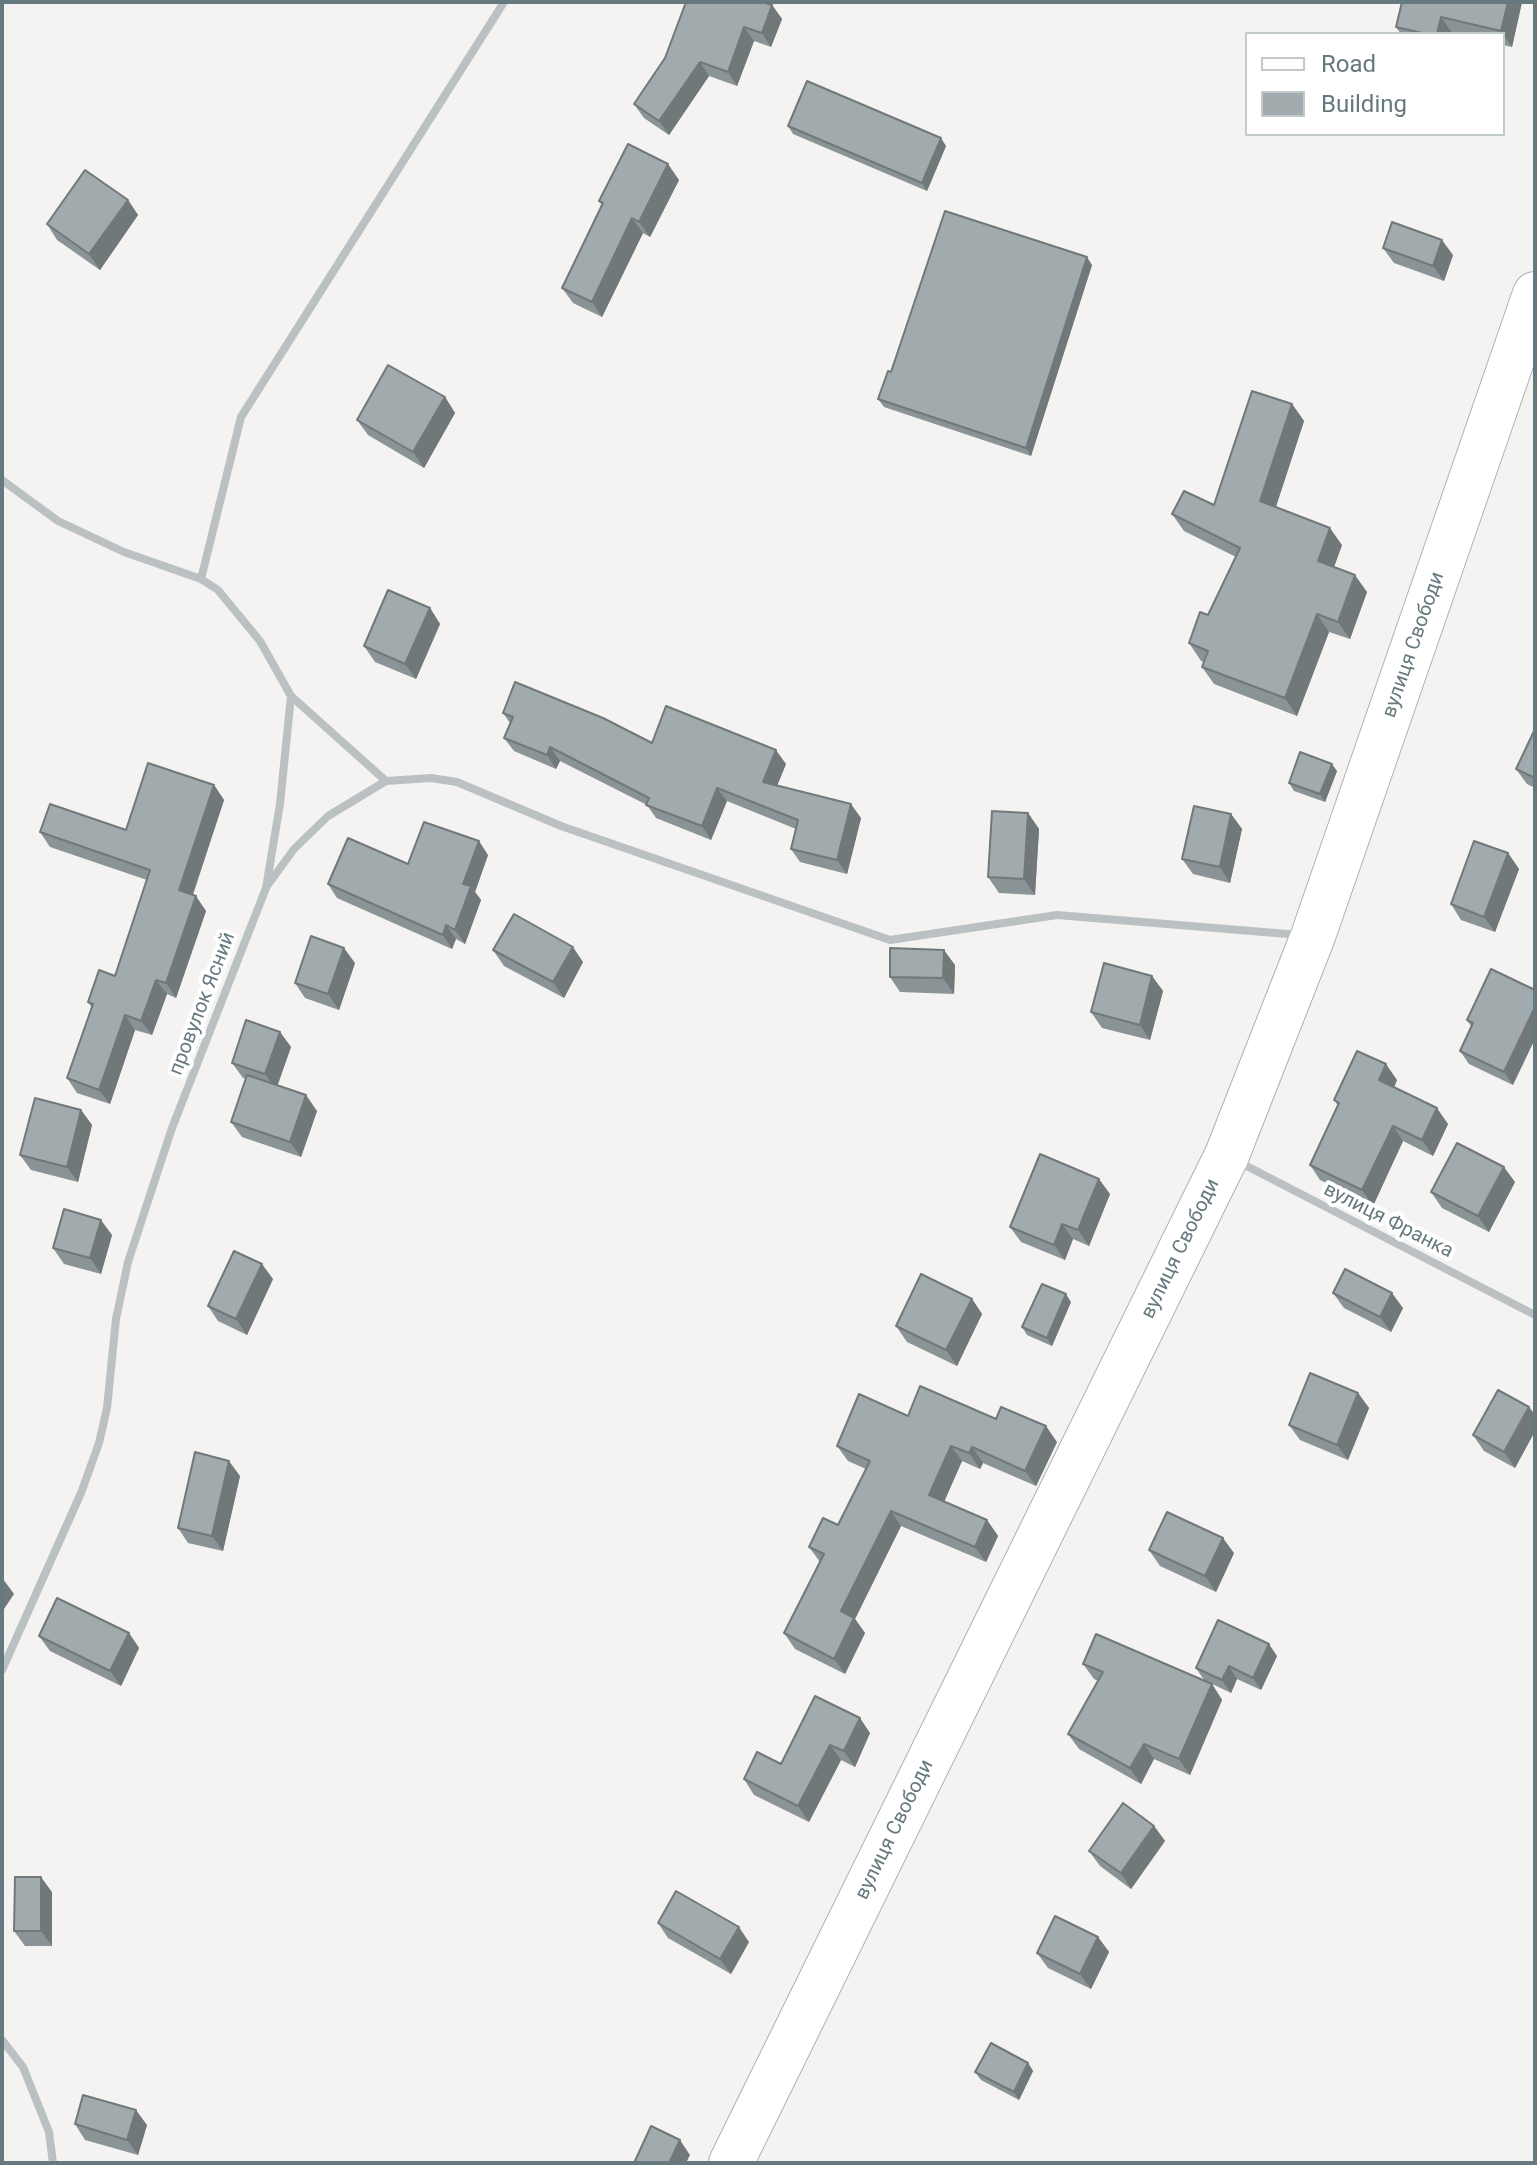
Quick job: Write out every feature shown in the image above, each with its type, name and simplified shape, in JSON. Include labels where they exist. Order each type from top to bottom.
[{"type":"street","points":[[201,579],[241,417],[504,2]]},
{"type":"street","name":"вулиця Свободи","points":[[731,2163],[1227,1155],[1313,936],[1535,294]]},
{"type":"street","points":[[2,480],[58,521],[124,552],[201,579],[218,590],[260,641],[291,696],[386,781]]},
{"type":"street","name":"провулок Ясний","points":[[2,1670],[81,1493],[99,1443],[107,1408],[116,1319],[128,1262],[172,1128],[266,888],[284,778],[291,696]]},
{"type":"street","points":[[266,888],[294,849],[328,816],[386,781],[431,778],[457,782],[561,826],[890,940],[1057,915],[1313,936]]},
{"type":"street","name":"вулиця Франка","points":[[1227,1155],[1535,1315]]},
{"type":"street","points":[[2,2040],[23,2067],[49,2132],[53,2163]]},
{"type":"building","points":[[686,2],[762,2],[772,5],[762,33],[744,27],[728,72],[700,62],[659,121],[634,104],[665,58]]},
{"type":"building","points":[[1402,2],[1508,2],[1501,31],[1441,17],[1437,32],[1396,27]]},
{"type":"building","points":[[807,81],[941,138],[922,183],[788,126]]},
{"type":"building","points":[[628,144],[668,164],[639,222],[632,218],[592,302],[562,288],[603,203],[599,201]]},
{"type":"building","points":[[85,170],[128,200],[89,254],[47,224]]},
{"type":"building","points":[[945,211],[1087,257],[1026,448],[878,399],[888,371],[891,372]]},
{"type":"building","points":[[1392,222],[1442,240],[1433,266],[1383,248]]},
{"type":"building","points":[[388,365],[445,397],[413,452],[357,420]]},
{"type":"building","points":[[1252,391],[1292,404],[1260,501],[1330,528],[1318,561],[1355,575],[1338,622],[1317,614],[1285,698],[1202,667],[1208,651],[1189,643],[1200,612],[1208,615],[1240,548],[1172,514],[1184,491],[1214,505]]},
{"type":"building","points":[[388,590],[430,608],[405,664],[364,646]]},
{"type":"building","points":[[515,682],[603,718],[652,743],[666,706],[776,750],[763,782],[851,804],[837,860],[791,849],[798,820],[717,788],[702,826],[646,805],[649,798],[550,747],[547,755],[504,738],[513,717],[503,713]]},
{"type":"building","points":[[1535,729],[1535,778],[1516,769]]},
{"type":"building","points":[[1300,752],[1332,764],[1320,794],[1289,783]]},
{"type":"building","points":[[148,763],[214,785],[179,890],[196,896],[166,983],[156,980],[141,1021],[125,1015],[99,1090],[67,1078],[93,1004],[88,1002],[99,970],[115,976],[150,870],[40,832],[50,804],[126,830]]},
{"type":"building","points":[[1194,806],[1231,814],[1220,867],[1182,859]]},
{"type":"building","points":[[992,811],[1028,813],[1024,879],[988,877]]},
{"type":"building","points":[[424,822],[479,841],[463,884],[471,886],[455,930],[446,925],[443,935],[328,884],[348,838],[408,864]]},
{"type":"building","points":[[1474,841],[1508,853],[1484,917],[1451,904]]},
{"type":"building","points":[[514,914],[573,947],[553,982],[493,950]]},
{"type":"building","points":[[311,936],[344,948],[328,994],[295,983]]},
{"type":"building","points":[[890,948],[944,950],[943,978],[890,977]]},
{"type":"building","points":[[1104,963],[1152,976],[1140,1025],[1091,1012]]},
{"type":"building","points":[[1491,969],[1535,990],[1535,1007],[1504,1072],[1460,1051],[1473,1023],[1467,1020]]},
{"type":"building","points":[[246,1020],[280,1032],[265,1074],[232,1063]]},
{"type":"building","points":[[1357,1051],[1386,1064],[1379,1080],[1437,1108],[1422,1140],[1393,1126],[1362,1190],[1310,1165],[1339,1103],[1334,1100]]},
{"type":"building","points":[[247,1075],[306,1095],[290,1142],[231,1122]]},
{"type":"building","points":[[35,1098],[81,1110],[67,1167],[20,1155]]},
{"type":"building","points":[[1457,1143],[1504,1167],[1478,1216],[1431,1192]]},
{"type":"building","points":[[1040,1154],[1099,1179],[1078,1230],[1062,1224],[1054,1245],[1010,1227]]},
{"type":"building","points":[[64,1209],[101,1220],[90,1258],[53,1248]]},
{"type":"building","points":[[234,1251],[262,1264],[236,1319],[208,1306]]},
{"type":"building","points":[[1345,1269],[1392,1293],[1380,1317],[1333,1293]]},
{"type":"building","points":[[921,1274],[972,1299],[946,1350],[896,1326]]},
{"type":"building","points":[[1042,1284],[1066,1294],[1047,1338],[1022,1327]]},
{"type":"building","points":[[1310,1373],[1358,1393],[1337,1445],[1289,1425]]},
{"type":"building","points":[[920,1386],[996,1419],[1001,1407],[1046,1426],[1025,1471],[972,1447],[969,1453],[951,1446],[929,1495],[987,1520],[975,1547],[891,1511],[841,1611],[854,1618],[834,1659],[784,1633],[824,1554],[809,1547],[823,1518],[838,1525],[870,1461],[837,1446],[859,1394],[908,1416]]},
{"type":"building","points":[[1498,1390],[1529,1407],[1504,1452],[1473,1435]]},
{"type":"building","points":[[195,1452],[229,1461],[212,1536],[178,1528]]},
{"type":"building","points":[[1167,1512],[1223,1538],[1205,1576],[1149,1550]]},
{"type":"building","points":[[57,1598],[129,1633],[110,1671],[39,1636]]},
{"type":"building","points":[[1218,1620],[1269,1644],[1253,1678],[1229,1666],[1222,1680],[1196,1668]]},
{"type":"building","points":[[1096,1634],[1212,1684],[1179,1759],[1144,1744],[1130,1768],[1068,1734],[1103,1672],[1083,1664]]},
{"type":"building","points":[[815,1696],[860,1718],[844,1751],[830,1745],[798,1806],[744,1779],[757,1752],[781,1764]]},
{"type":"building","points":[[1123,1803],[1154,1826],[1121,1873],[1089,1851]]},
{"type":"building","points":[[15,1877],[41,1877],[41,1931],[14,1931]]},
{"type":"building","points":[[676,1891],[739,1927],[720,1959],[658,1923]]},
{"type":"building","points":[[1055,1916],[1098,1937],[1080,1974],[1037,1953]]},
{"type":"building","points":[[991,2043],[1028,2063],[1014,2092],[975,2072]]},
{"type":"building","points":[[83,2095],[136,2110],[127,2140],[75,2124]]},
{"type":"building","points":[[651,2126],[680,2140],[669,2163],[634,2163]]}]
